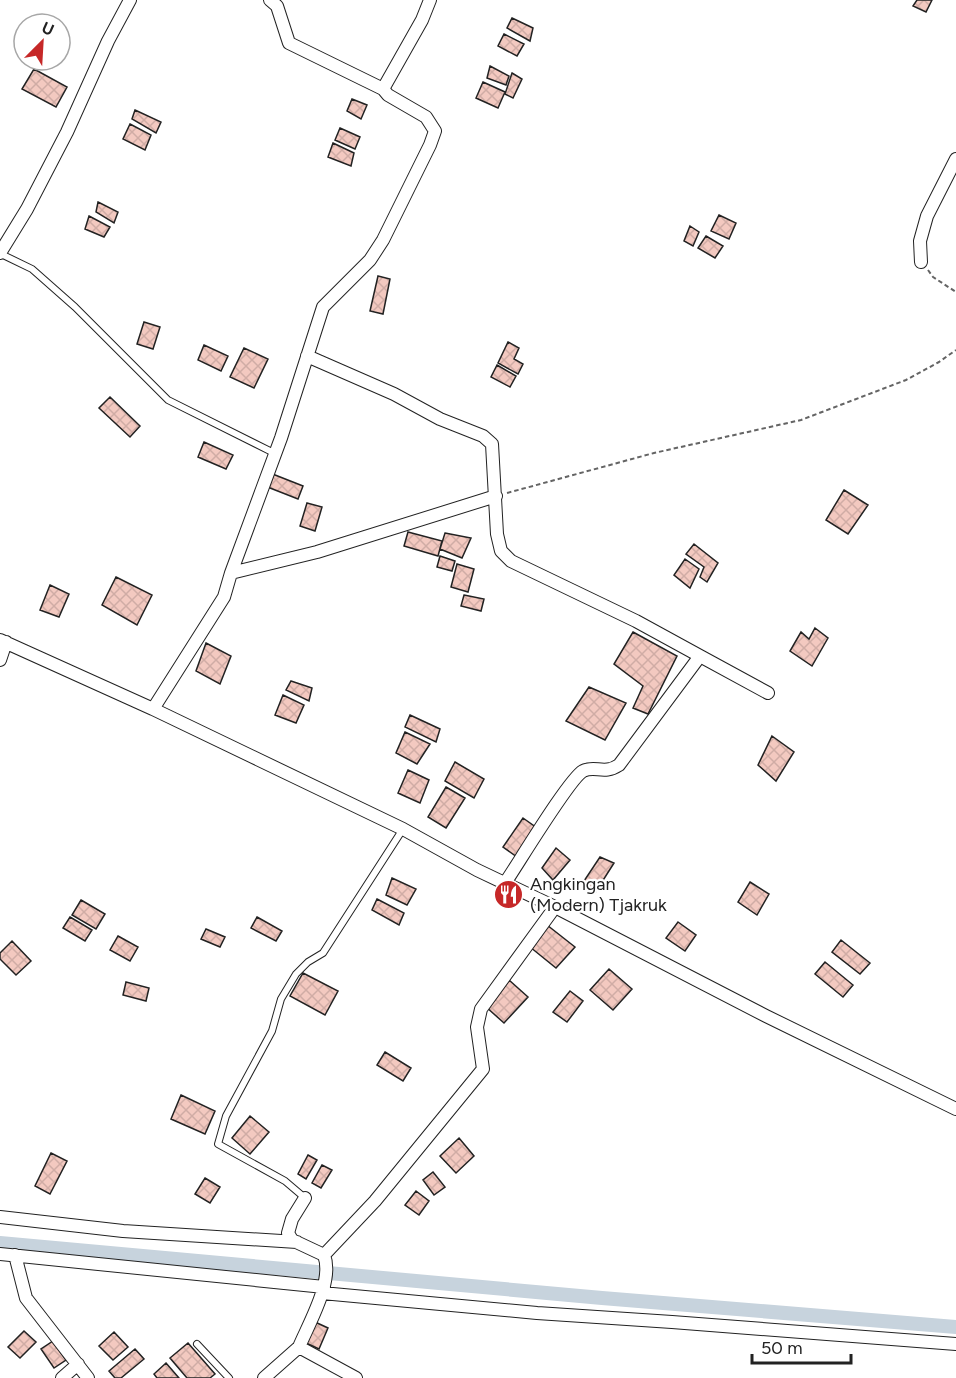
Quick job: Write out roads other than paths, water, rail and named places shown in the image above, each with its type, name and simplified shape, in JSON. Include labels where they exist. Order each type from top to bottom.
[{"type":"street","points":[[1,254],[67,132],[108,41],[130,0]]},
{"type":"street","points":[[153,709],[224,597],[323,307],[358,274],[374,255],[435,131],[426,117],[383,90],[289,43],[277,6],[270,0]]},
{"type":"street","points":[[383,90],[422,20],[430,0]]},
{"type":"street","points":[[921,262],[920,241],[927,216],[956,159]]},
{"type":"street","points":[[307,356],[394,394],[440,419],[483,436],[492,444],[497,534],[501,551],[511,561],[636,621],[768,693]]},
{"type":"street","points":[[231,573],[317,552],[496,496]]},
{"type":"street","points":[[0,660],[3,641],[153,709],[403,829],[766,1016],[956,1109]]},
{"type":"street","points":[[505,883],[568,788],[583,771],[596,769],[610,771],[619,765],[700,656]]},
{"type":"street","points":[[264,1378],[299,1347],[324,1287],[326,1258],[483,1069],[477,1027],[481,1009],[555,907]]},
{"type":"street","points":[[305,1198],[288,1227],[289,1237],[326,1258]]},
{"type":"street","points":[[0,1217],[123,1231],[297,1242]]},
{"type":"street","points":[[0,1254],[324,1287],[537,1314],[956,1344]]},
{"type":"street","points":[[15,1255],[26,1298],[88,1378]]},
{"type":"street","points":[[299,1347],[356,1378]]},
{"type":"street","points":[[62,1378],[78,1364]]},
{"type":"lane","points":[[1,254],[32,269],[75,307],[168,400],[274,453]]},
{"type":"lane","points":[[305,1198],[285,1180],[218,1144],[226,1116],[272,1031],[281,999],[296,974],[308,962],[323,953],[403,829]]},
{"type":"lane","points":[[197,1344],[229,1378]]},
{"type":"waterway","points":[[0,1243],[602,1298],[956,1327]]},
{"type":"place","name":"Angkingan (Modern) Tjakruk","points":[[509,894]]}]
